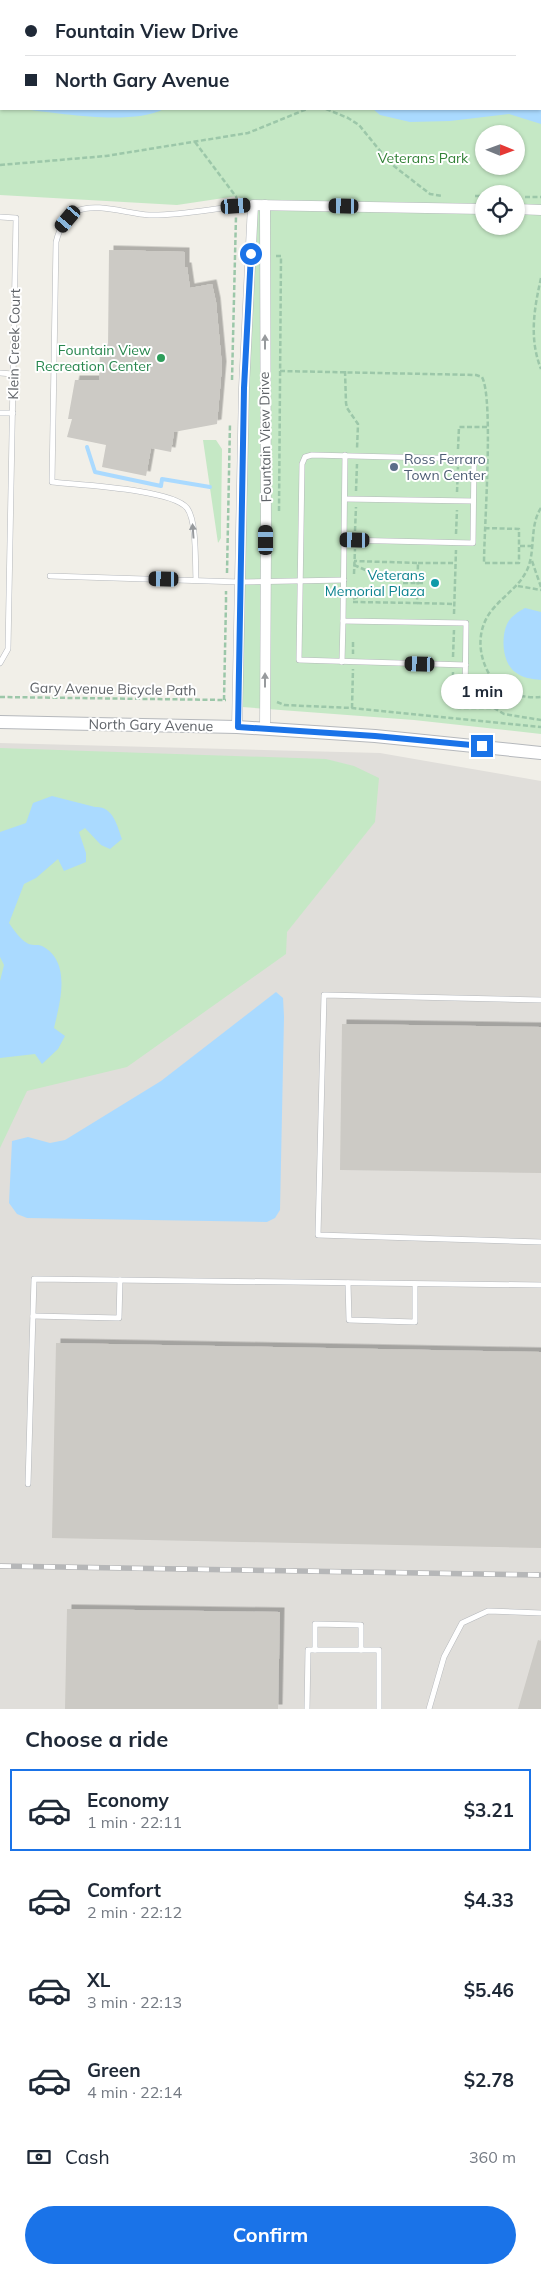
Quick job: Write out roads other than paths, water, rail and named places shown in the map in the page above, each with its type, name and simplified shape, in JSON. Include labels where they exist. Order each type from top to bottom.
[{"type":"street","points":[[253,205],[475,209]]},
{"type":"street","name":"Fountain View Drive","points":[[238,727],[244,388],[253,205]]},
{"type":"street","name":"Fountain View Drive","points":[[265,205],[265,729]]},
{"type":"street","points":[[525,209],[541,210]]},
{"type":"street","name":"North Gary Avenue","points":[[0,722],[238,727],[375,736],[541,753]]},
{"type":"lane","points":[[196,580],[192,518],[187,508],[178,500],[152,493],[52,482],[56,242],[59,229],[76,212],[87,208],[150,215],[253,205]]},
{"type":"lane","name":"Klein Creek Court","points":[[0,217],[16,218],[8,649],[0,663]]},
{"type":"lane","points":[[0,373],[13,374]]},
{"type":"lane","points":[[0,413],[12,413]]},
{"type":"lane","points":[[344,540],[473,543],[474,459],[312,455],[305,457],[302,464],[299,660],[466,665]]},
{"type":"lane","points":[[342,662],[345,455]]},
{"type":"lane","points":[[344,499],[474,501]]},
{"type":"lane","points":[[50,576],[240,582],[344,580]]},
{"type":"lane","points":[[343,621],[466,623],[465,698]]},
{"type":"lane","points":[[541,1000],[324,995],[318,1235],[541,1242]]},
{"type":"lane","points":[[28,1484],[34,1279],[541,1285]]},
{"type":"lane","points":[[33,1316],[119,1318],[120,1280]]},
{"type":"lane","points":[[348,1283],[349,1320],[415,1322],[415,1284]]},
{"type":"lane","points":[[429,1709],[444,1657],[462,1623],[488,1611],[541,1613]]},
{"type":"lane","points":[[315,1650],[315,1624],[361,1625],[361,1650]]},
{"type":"lane","points":[[307,1709],[308,1650],[380,1650],[380,1709]]},
{"type":"water","points":[[30,110],[161,110],[133,117],[114,118]]},
{"type":"water","points":[[374,110],[541,110],[541,124],[509,114],[450,121],[410,122],[380,115]]},
{"type":"water","points":[[525,608],[541,612],[541,680],[527,678],[515,672],[505,656],[503,642],[507,624],[513,616]]},
{"type":"water","points":[[52,796],[106,810],[113,817],[122,839],[110,849],[101,845],[85,828],[79,832],[86,853],[86,862],[64,871],[58,859],[36,878],[24,884],[9,923],[25,942],[42,946],[51,953],[61,972],[61,995],[54,1028],[65,1036],[58,1049],[42,1064],[35,1054],[0,1058],[0,981],[4,965],[0,957],[0,832],[26,823],[33,803]]},
{"type":"water","points":[[276,992],[283,998],[284,1017],[280,1210],[275,1218],[267,1222],[27,1218],[17,1214],[9,1203],[12,1141],[28,1137],[50,1143],[65,1140],[161,1081]]},
{"type":"waterway","points":[[87,447],[95,472],[161,486],[162,479],[210,487]]},
{"type":"railway","points":[[0,1566],[541,1575]]},
{"type":"place","name":"Fountain View Recreation Center","points":[[161,358]]},
{"type":"place","name":"Ross Ferraro Town Center","points":[[394,467]]},
{"type":"place","name":"Veterans Memorial Plaza","points":[[435,583]]},
{"type":"park label","name":"Veterans Park","points":[[423,158]]}]
